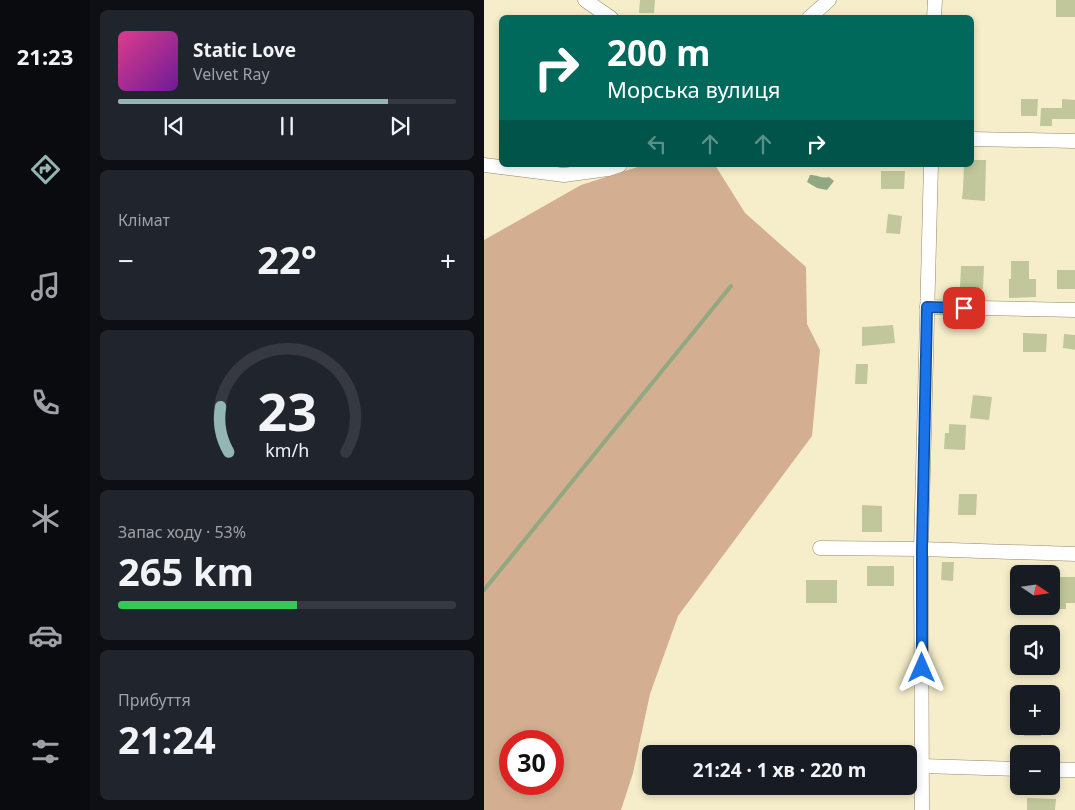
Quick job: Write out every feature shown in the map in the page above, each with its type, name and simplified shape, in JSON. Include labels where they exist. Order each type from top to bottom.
[{"type":"street","points":[[585,0],[607,15]]},
{"type":"street","points":[[812,15],[829,0]]},
{"type":"street","points":[[934,15],[935,0]]},
{"type":"street","points":[[974,138],[1075,141]]},
{"type":"street","points":[[484,165],[499,167]]},
{"type":"street","points":[[500,167],[564,175],[614,167]]},
{"type":"street","points":[[922,810],[922,549],[931,167]]},
{"type":"street","points":[[927,307],[1075,310]]},
{"type":"street","points":[[820,548],[1075,554]]},
{"type":"street","points":[[922,766],[1010,769]]},
{"type":"street","points":[[1060,770],[1075,770]]},
{"type":"shaded area","points":[[638,167],[716,167],[745,213],[806,267],[807,324],[820,350],[812,436],[678,616],[650,694],[633,773],[621,810],[484,810],[484,240],[581,185]]},
{"type":"shaded area","points":[[810,175],[824,178],[829,177],[834,181],[827,190],[817,188],[807,182]]},
{"type":"building","points":[[640,0],[655,0],[654,13],[639,13]]},
{"type":"building","points":[[1056,0],[1076,0],[1076,17],[1056,17]]},
{"type":"building","points":[[1021,99],[1038,99],[1037,116],[1021,116]]},
{"type":"building","points":[[1062,99],[1076,100],[1076,119],[1052,119],[1052,126],[1040,126],[1041,108],[1062,108]]},
{"type":"building","points":[[974,160],[986,160],[985,201],[962,199],[964,167],[974,167]]},
{"type":"building","points":[[881,171],[905,171],[904,189],[881,189]]},
{"type":"building","points":[[888,214],[902,216],[900,234],[886,233]]},
{"type":"building","points":[[1011,261],[1029,261],[1029,279],[1036,279],[1036,297],[1009,298]]},
{"type":"building","points":[[961,266],[984,266],[983,289],[960,288]]},
{"type":"building","points":[[1057,270],[1076,270],[1076,289],[1057,289]]},
{"type":"building","points":[[893,325],[895,343],[862,346],[862,327]]},
{"type":"building","points":[[1023,333],[1047,334],[1046,352],[1023,352]]},
{"type":"building","points":[[1064,334],[1076,335],[1076,350],[1063,348]]},
{"type":"building","points":[[856,364],[868,364],[867,384],[855,384]]},
{"type":"building","points":[[973,395],[992,397],[989,420],[970,418]]},
{"type":"building","points":[[949,424],[966,425],[965,450],[944,449],[945,433],[949,433]]},
{"type":"building","points":[[959,494],[977,494],[976,515],[958,515]]},
{"type":"building","points":[[862,505],[882,506],[882,532],[862,532]]},
{"type":"building","points":[[942,562],[954,562],[953,581],[941,580]]},
{"type":"building","points":[[867,566],[894,566],[894,586],[867,586]]},
{"type":"building","points":[[1060,577],[1076,577],[1076,603],[1066,603],[1066,609],[1060,609]]},
{"type":"building","points":[[806,580],[837,580],[837,603],[806,603]]},
{"type":"building","points":[[1024,735],[1041,735],[1041,736]]},
{"type":"building","points":[[1027,798],[1056,799],[1055,810],[1027,810]]},
{"type":"waterway","points":[[484,590],[731,286]]},
{"type":"route","points":[[922,668],[922,549],[927,307],[964,308]]}]
